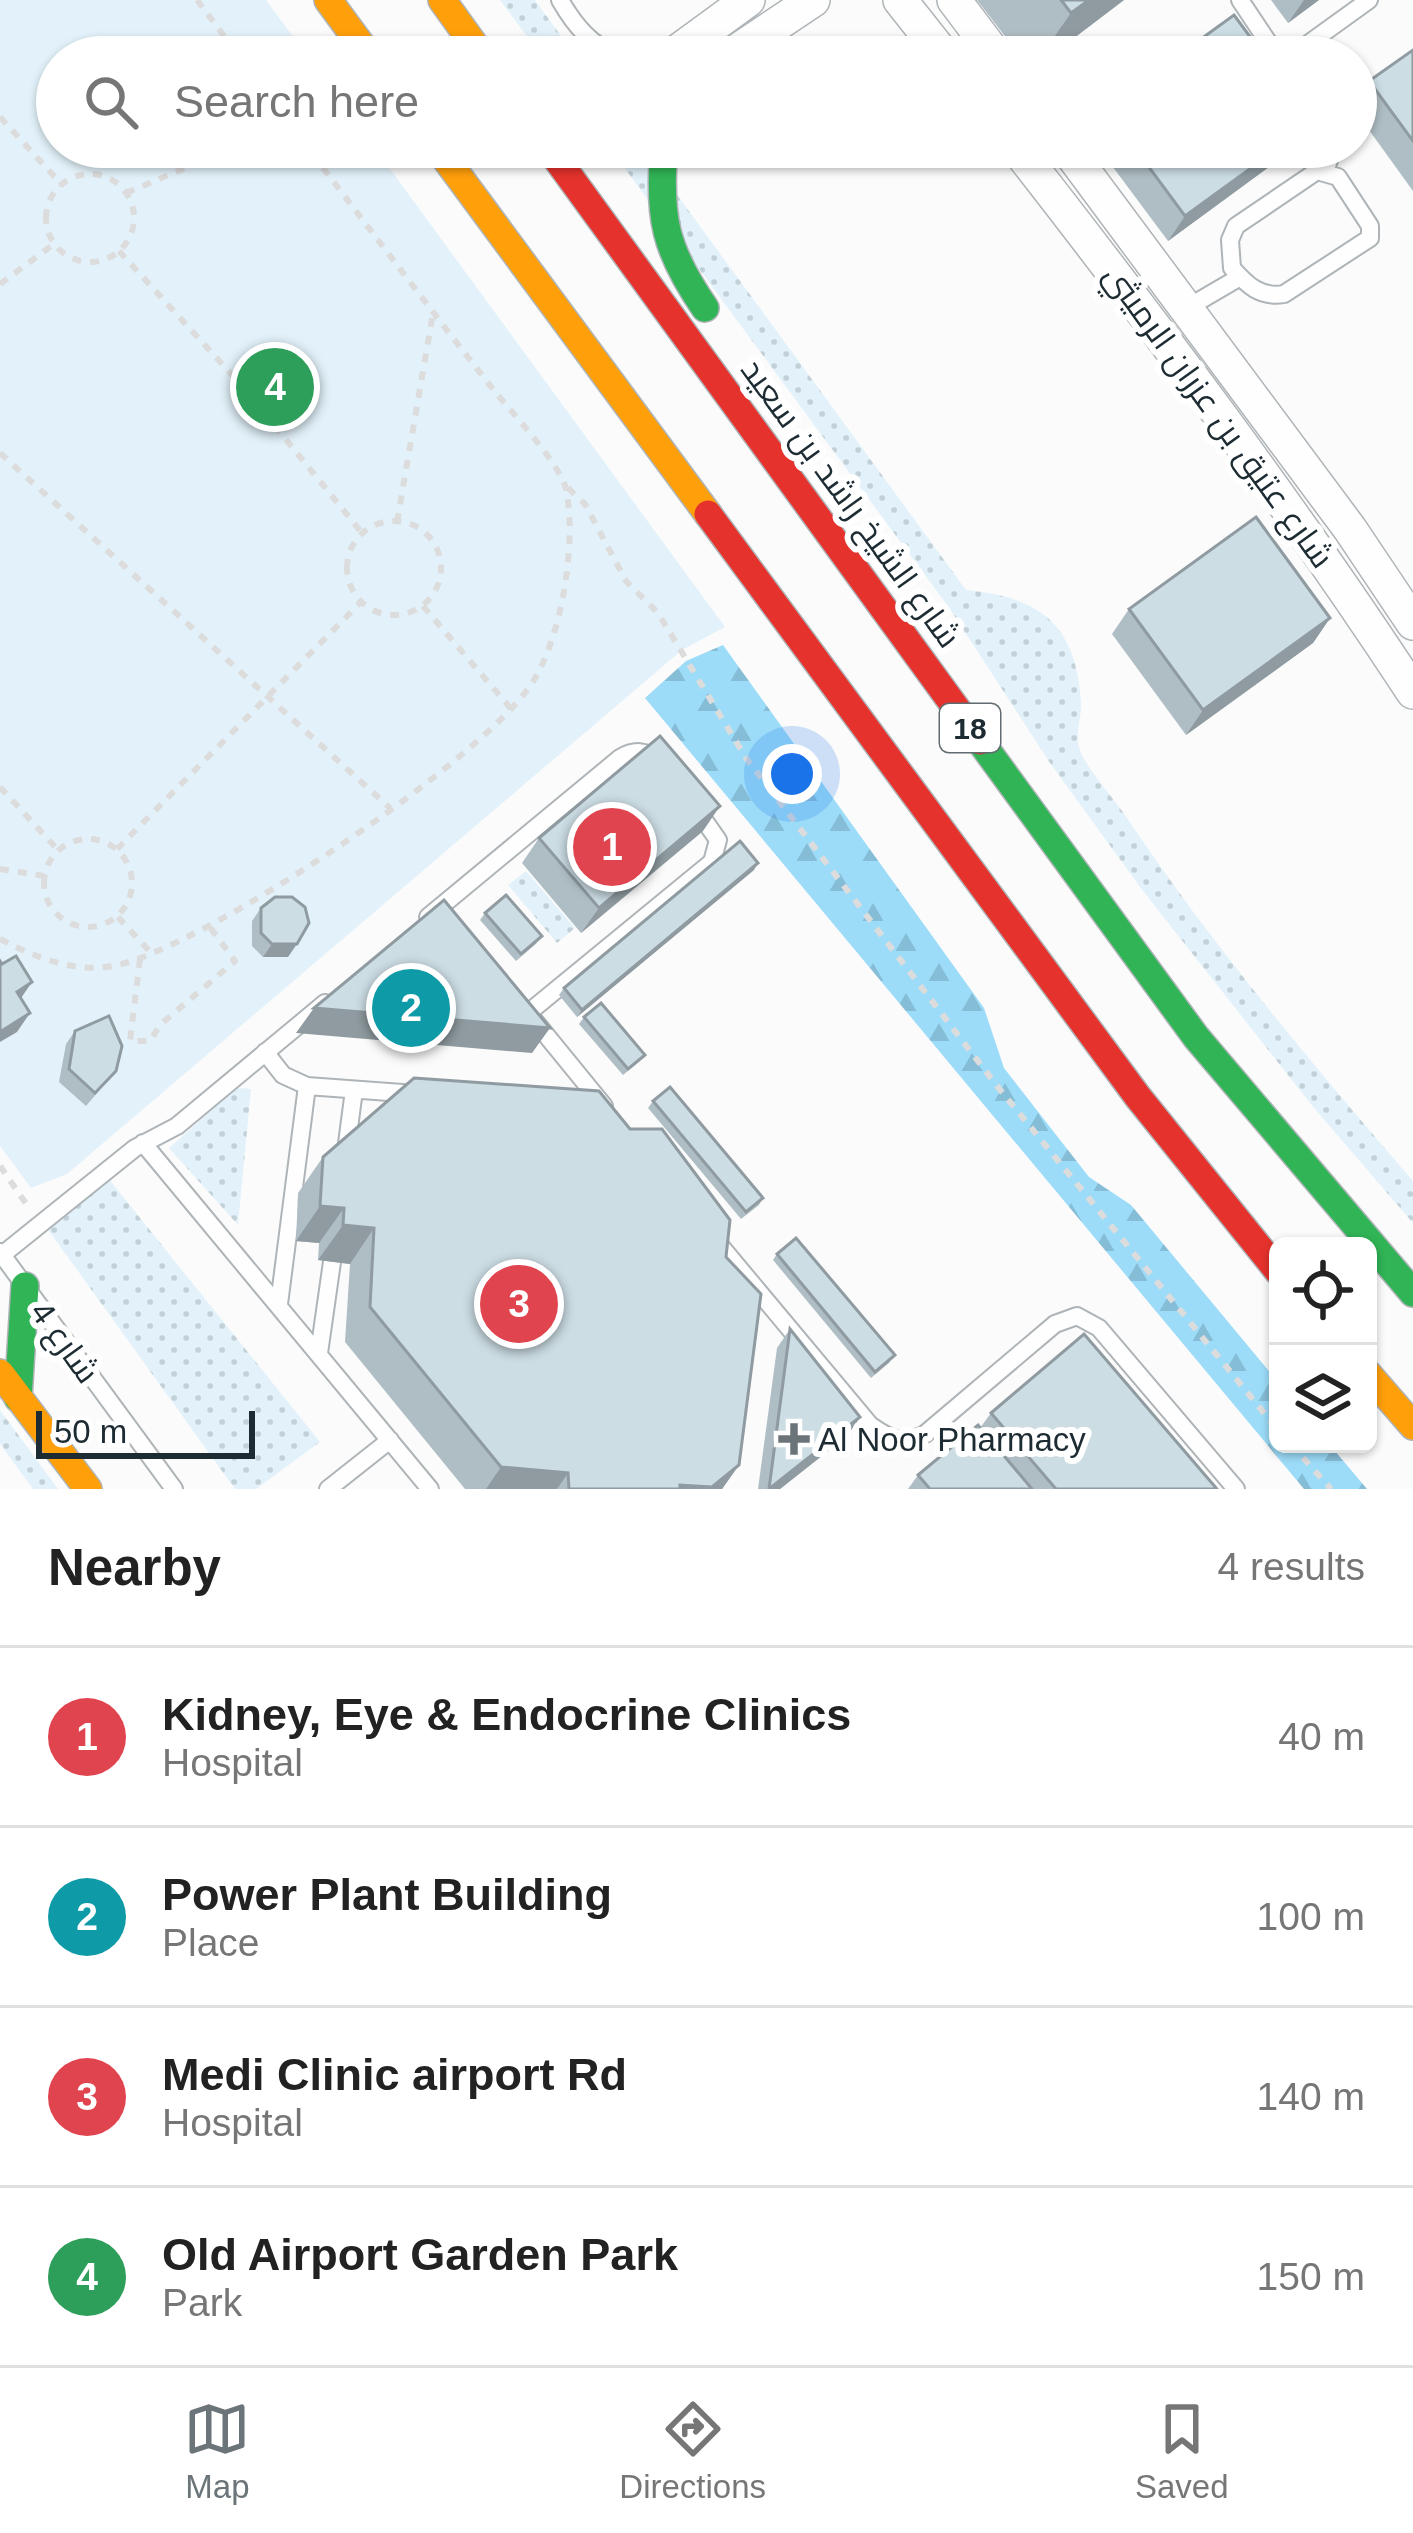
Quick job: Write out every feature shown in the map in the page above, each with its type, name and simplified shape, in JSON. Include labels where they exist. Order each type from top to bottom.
[{"type":"main road","points":[[328,0],[355,36]]},
{"type":"main road","points":[[442,0],[468,36]]},
{"type":"main road","name":"18","points":[[453,168],[1138,1096],[1269,1260]]},
{"type":"main road","name":"شارع الشيخ راشد بن سعيد","points":[[563,168],[1196,1037],[1413,1293]]},
{"type":"main road","points":[[661,168],[658,197],[663,237],[679,272],[720,329]]},
{"type":"main road","points":[[815,465],[871,593]]},
{"type":"main road","points":[[18,1398],[25,1286]]},
{"type":"main road","points":[[0,1373],[88,1489]]},
{"type":"main road","points":[[1377,1384],[1413,1426]]},
{"type":"street","points":[[695,36],[748,0]]},
{"type":"street","points":[[759,36],[813,0]]},
{"type":"street","points":[[900,0],[928,36]]},
{"type":"street","points":[[954,0],[981,36]]},
{"type":"street","name":"شارع عتيق بن عزران الرميثي","points":[[1032,168],[1295,519],[1413,692]]},
{"type":"street","name":"شارع عتيق بن عزران الرميثي","points":[[1082,168],[1350,529],[1413,623]]},
{"type":"lane","points":[[560,0],[585,36]]},
{"type":"lane","points":[[1240,0],[1264,36]]},
{"type":"lane","points":[[1319,36],[1369,0]]},
{"type":"lane","points":[[1317,171],[1324,171],[1338,178],[1370,226],[1367,243],[1284,294],[1263,294],[1232,268],[1236,226],[1317,171]]},
{"type":"lane","points":[[1187,308],[1240,277]]},
{"type":"lane","points":[[422,922],[626,754],[647,753],[666,772]]},
{"type":"lane","points":[[528,1013],[717,855],[718,840],[691,802]]},
{"type":"lane","points":[[439,908],[454,926]]},
{"type":"lane","points":[[1,1253],[143,1143],[177,1126],[335,995]]},
{"type":"lane","points":[[514,996],[608,1111],[580,1104]]},
{"type":"lane","points":[[265,1052],[284,1075],[308,1086],[445,1096]]},
{"type":"lane","points":[[279,1304],[308,1086]]},
{"type":"lane","points":[[346,1151],[354,1090]]},
{"type":"lane","points":[[143,1143],[430,1489]]},
{"type":"lane","points":[[696,1216],[870,1425],[901,1442],[925,1434],[1055,1324],[1077,1316],[1088,1320],[1236,1489]]},
{"type":"lane","name":"شارع 4","points":[[1,1253],[174,1489]]},
{"type":"lane","points":[[319,1353],[332,1262]]},
{"type":"lane","points":[[751,1307],[753,1285]]},
{"type":"lane","points":[[328,1489],[390,1440]]},
{"type":"path","points":[[196,0],[223,36]]},
{"type":"path","points":[[0,117],[36,156]]},
{"type":"path","points":[[46,168],[62,185]]},
{"type":"path","points":[[126,193],[185,168]]},
{"type":"path","points":[[324,168],[585,504],[626,580],[658,613],[746,758],[894,956],[1269,1419]]},
{"type":"path","points":[[95,175],[126,193],[133,230],[119,251],[98,262],[86,262],[54,244],[46,219],[53,194],[62,185],[95,175]]},
{"type":"path","points":[[0,284],[54,244]]},
{"type":"path","points":[[119,251],[244,388],[362,533]]},
{"type":"path","points":[[398,522],[434,313]]},
{"type":"path","points":[[0,454],[390,808]]},
{"type":"path","points":[[0,939],[31,955],[80,969],[153,955],[247,906],[390,808],[512,710],[547,654],[558,618],[567,533],[566,485]]},
{"type":"path","points":[[398,522],[423,532],[439,555],[439,583],[423,606],[389,615],[361,602],[352,592],[346,567],[362,533],[398,522]]},
{"type":"path","points":[[117,849],[361,602]]},
{"type":"path","points":[[423,606],[512,710]]},
{"type":"path","points":[[0,787],[58,850]]},
{"type":"path","points":[[93,839],[117,849],[133,882],[132,895],[118,917],[86,928],[63,920],[47,901],[44,876],[58,850],[68,843],[93,839]]},
{"type":"path","points":[[0,869],[44,876]]},
{"type":"path","points":[[118,917],[153,955]]},
{"type":"path","points":[[140,958],[130,1041],[139,1042],[150,1041],[160,1025],[235,961],[209,926]]},
{"type":"path","points":[[0,1166],[27,1204],[35,1226]]},
{"type":"path","points":[[1299,1453],[1331,1489]]},
{"type":"shaded area","points":[[0,0],[266,0],[293,36],[36,36],[36,168],[389,168],[725,627],[682,650],[67,1174],[31,1188],[0,1146]]},
{"type":"shaded area","points":[[500,0],[535,0],[561,36],[527,36]]},
{"type":"shaded area","points":[[624,168],[657,168],[966,590],[1034,608],[1062,635],[1078,675],[1078,742],[1086,763],[1227,957],[1413,1181],[1413,1223],[1314,1108],[1143,891],[1050,763],[950,609]]},
{"type":"shaded area","points":[[526,871],[575,928],[557,943],[508,885]]},
{"type":"shaded area","points":[[237,1088],[251,1089],[238,1225],[169,1148]]},
{"type":"shaded area","points":[[104,1173],[320,1442],[256,1489],[235,1489],[44,1224]]},
{"type":"shaded area","points":[[0,1410],[58,1489],[33,1489],[0,1444]]},
{"type":"green space","points":[[723,645],[984,1008],[1004,1068],[1089,1177],[1131,1205],[1269,1371],[1269,1447],[645,698],[686,661]]},
{"type":"green space","points":[[1274,1453],[1337,1453],[1367,1489],[1304,1489]]},
{"type":"building","points":[[1061,0],[1089,0],[1071,13]]},
{"type":"building","points":[[1234,15],[1250,36],[1205,36]]},
{"type":"building","points":[[1413,50],[1413,141],[1377,92],[1377,75]]},
{"type":"building","points":[[1150,168],[1251,168],[1185,216]]},
{"type":"building","points":[[1256,517],[1330,618],[1203,710],[1129,609]]},
{"type":"building","points":[[660,736],[720,806],[599,908],[539,838]]},
{"type":"building","points":[[740,841],[758,863],[582,1010],[564,988]]},
{"type":"building","points":[[506,895],[542,936],[521,954],[485,913]]},
{"type":"building","points":[[275,897],[292,897],[305,907],[309,923],[297,944],[272,944],[261,933],[261,908]]},
{"type":"building","points":[[444,900],[550,1028],[314,1008]]},
{"type":"building","points":[[16,956],[32,982],[17,992],[30,1013],[0,1032],[0,961]]},
{"type":"building","points":[[601,1003],[645,1055],[628,1069],[584,1017]]},
{"type":"building","points":[[109,1016],[122,1046],[116,1071],[95,1093],[69,1069],[75,1031]]},
{"type":"building","points":[[414,1078],[599,1091],[630,1129],[662,1129],[730,1220],[726,1257],[761,1294],[739,1465],[712,1487],[569,1489],[568,1473],[501,1467],[370,1307],[374,1228],[343,1225],[344,1208],[320,1206],[323,1157]]},
{"type":"building","points":[[670,1087],[763,1198],[746,1212],[653,1101]]},
{"type":"building","points":[[796,1238],[895,1355],[875,1372],[777,1254]]},
{"type":"building","points":[[790,1329],[860,1417],[769,1489]]},
{"type":"building","points":[[1084,1334],[1217,1489],[1056,1489],[991,1413]]},
{"type":"building","points":[[978,1425],[1032,1489],[930,1489],[918,1475]]},
{"type":"traffic: fast","points":[[663,168],[667,232],[705,308]]},
{"type":"traffic: fast","points":[[980,741],[1196,1037],[1413,1293]]},
{"type":"traffic: fast","points":[[18,1398],[25,1286]]},
{"type":"traffic: slow","points":[[328,0],[355,36]]},
{"type":"traffic: slow","points":[[442,0],[468,36]]},
{"type":"traffic: slow","points":[[453,168],[708,514]]},
{"type":"traffic: slow","points":[[0,1373],[88,1489]]},
{"type":"traffic: slow","points":[[1377,1384],[1413,1426]]},
{"type":"traffic: jam","points":[[563,168],[980,741]]},
{"type":"traffic: jam","points":[[708,514],[1138,1097],[1269,1260]]},
{"type":"place","name":"Old Airport Garden Park","points":[[275,387]]},
{"type":"place","name":"Kidney, Eye & Endocrine Clinics","points":[[612,847]]},
{"type":"place","name":"Power Plant Building","points":[[411,1008]]},
{"type":"place","name":"Medi Clinic airport Rd","points":[[519,1304]]},
{"type":"place","name":"Al Noor Pharmacy","points":[[794,1439]]}]
